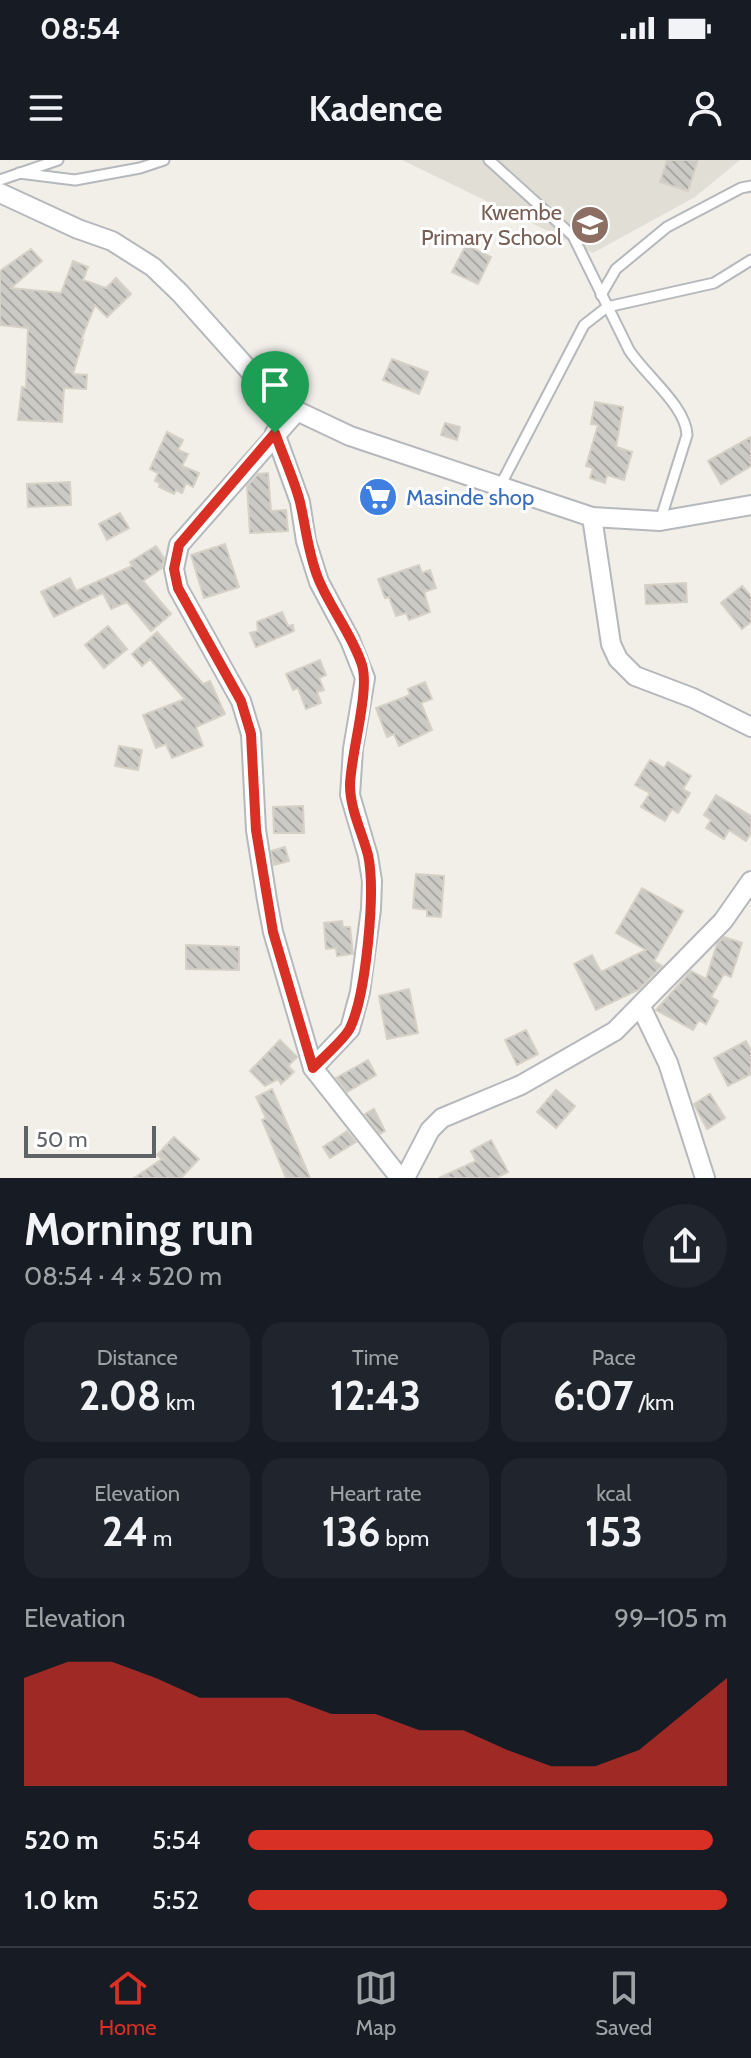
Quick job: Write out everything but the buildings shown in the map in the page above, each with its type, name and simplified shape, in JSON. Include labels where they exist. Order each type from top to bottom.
[{"type":"street","points":[[0,193],[112,241],[153,267],[264,387],[297,411],[350,436],[592,517],[660,521],[751,505]]},
{"type":"street","points":[[297,411],[179,545],[174,569],[185,602],[241,701],[251,734],[256,830],[273,932],[313,1068],[402,1178],[430,1130],[442,1118],[521,1085],[615,1031],[723,921],[751,881]]},
{"type":"street","points":[[275,433],[300,502],[306,541],[319,582],[362,664],[365,678],[353,749],[350,795],[372,881],[367,940],[360,992],[350,1029],[313,1068]]},
{"type":"street","points":[[592,517],[611,644],[618,659],[635,676],[693,698],[751,727]]},
{"type":"street","points":[[641,1007],[668,1063],[705,1178]]},
{"type":"lane","points":[[0,180],[58,160]]},
{"type":"lane","points":[[19,173],[75,180],[140,168],[164,160]]},
{"type":"lane","points":[[489,160],[524,195],[573,236],[638,364],[687,424],[687,435],[660,521]]},
{"type":"lane","points":[[601,295],[616,269],[667,227],[741,188],[751,186]]},
{"type":"lane","points":[[500,486],[584,325],[607,307],[714,283],[751,260]]},
{"type":"shaded area","name":"Kwembe Primary School","points":[[402,160],[740,160],[695,197],[593,253]]},
{"type":"place","name":"Kwembe Primary School","points":[[590,225]]},
{"type":"place","name":"Masinde shop","points":[[378,497]]},
{"type":"route","points":[[275,433],[300,502],[306,541],[319,582],[362,664],[365,678],[350,781],[350,795],[372,881],[360,992],[350,1029],[313,1068],[273,932],[256,830],[251,734],[241,701],[192,616],[178,588],[174,569],[179,545],[275,433]]}]
